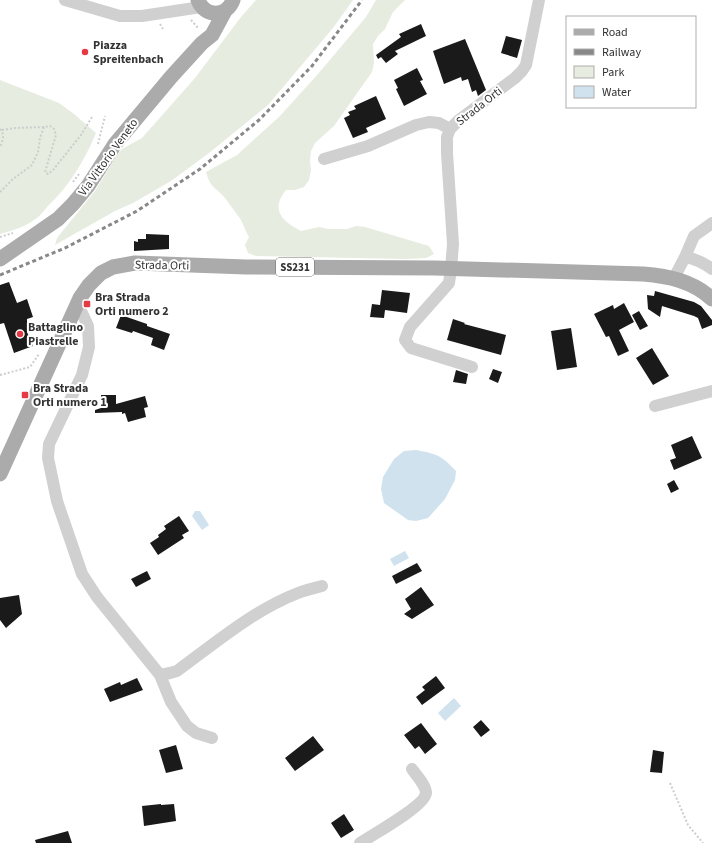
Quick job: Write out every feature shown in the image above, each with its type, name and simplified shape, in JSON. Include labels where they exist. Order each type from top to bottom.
[{"type":"main road","points":[[202,6],[215,14],[231,3]]},
{"type":"main road","name":"Via Vittorio Veneto","points":[[0,249],[58,219],[73,204],[88,186],[115,144],[171,77],[204,40],[212,35],[231,3]]},
{"type":"main road","points":[[202,6],[208,25],[204,40]]},
{"type":"main road","name":"Via Vittorio Veneto","points":[[0,259],[20,238]]},
{"type":"main road","name":"Strada Orti","points":[[0,474],[80,298],[89,284],[101,273],[113,267],[135,264],[246,267],[451,268],[643,274],[674,278],[693,286],[712,299]]},
{"type":"street","points":[[65,0],[120,16],[142,16],[202,6]]},
{"type":"street","name":"Strada Orti","points":[[451,268],[453,244],[447,137],[450,129],[460,120],[522,71],[526,65],[540,0]]},
{"type":"street","points":[[324,159],[368,146],[416,125],[429,122],[439,122],[450,129]]},
{"type":"street","points":[[674,278],[694,236],[712,223]]},
{"type":"street","points":[[685,257],[705,263],[712,269]]},
{"type":"street","points":[[451,268],[449,282],[410,327],[405,340],[411,348],[472,367]]},
{"type":"street","points":[[76,307],[82,313],[88,326],[89,347],[82,375],[49,444],[48,458],[54,492],[72,549],[82,574],[97,597],[160,675],[171,702],[187,726],[196,733],[212,738]]},
{"type":"street","points":[[655,406],[712,391]]},
{"type":"street","points":[[160,675],[177,670],[253,616],[282,600],[299,592],[322,586]]},
{"type":"street","points":[[360,843],[411,810],[423,800],[426,794],[425,788],[412,769]]},
{"type":"path","points":[[181,10],[204,40]]},
{"type":"path","points":[[97,147],[105,116]]},
{"type":"path","points":[[0,147],[3,138],[1,129],[50,126],[54,129],[56,136],[45,172],[48,174],[53,170],[81,135],[92,117]]},
{"type":"path","points":[[0,192],[13,179],[32,165],[38,152],[40,138],[44,127]]},
{"type":"path","points":[[71,185],[80,172]]},
{"type":"path","points":[[0,237],[20,238]]},
{"type":"path","points":[[0,375],[4,373]]},
{"type":"path","points":[[670,783],[688,825],[703,843]]},
{"type":"green space","points":[[256,0],[353,0],[333,28],[268,105],[209,153],[171,181],[55,245],[57,238],[95,191],[117,155],[122,149],[142,138],[195,78],[241,17]]},
{"type":"green space","points":[[376,0],[405,0],[393,12],[385,29],[373,44],[374,63],[372,72],[334,126],[315,143],[311,151],[311,170],[309,180],[304,187],[295,190],[286,190],[279,203],[280,214],[288,223],[301,231],[319,227],[328,229],[347,229],[356,226],[365,227],[429,246],[434,254],[426,258],[407,259],[256,256],[248,253],[245,245],[249,237],[241,220],[225,197],[210,183],[206,172],[237,155],[279,117],[366,17]]},
{"type":"green space","points":[[0,80],[59,103],[96,133],[86,154],[69,182],[41,214],[26,225],[0,234]]},
{"type":"water","points":[[416,450],[442,458],[456,471],[455,480],[445,499],[428,518],[416,521],[408,520],[384,503],[381,489],[383,477],[394,459],[404,451]]},
{"type":"water","points":[[195,511],[200,511],[209,525],[202,530],[192,516]]},
{"type":"water","points":[[405,551],[409,558],[394,566],[390,559]]},
{"type":"water","points":[[454,698],[461,706],[445,721],[438,713]]},
{"type":"building","points":[[421,24],[426,36],[395,51],[398,54],[386,63],[381,57],[378,59],[376,55],[401,37],[399,34]]},
{"type":"building","points":[[506,36],[522,40],[517,58],[501,53]]},
{"type":"building","points":[[465,39],[486,90],[478,96],[476,90],[472,92],[468,79],[462,81],[461,77],[444,84],[433,51]]},
{"type":"building","points":[[417,68],[423,80],[420,81],[427,94],[404,106],[396,89],[398,88],[394,80]]},
{"type":"building","points":[[376,96],[386,119],[366,128],[368,132],[353,138],[344,118],[350,115],[348,112],[356,109],[354,106]]},
{"type":"building","points":[[146,234],[169,235],[169,249],[134,251],[134,241],[138,242],[138,239],[146,239]]},
{"type":"building","points":[[9,282],[17,303],[27,299],[33,317],[27,319],[27,332],[33,346],[14,353],[4,323],[0,324],[0,285]]},
{"type":"building","points":[[382,290],[410,293],[407,313],[385,310],[384,318],[370,317],[372,304],[380,305]]},
{"type":"building","points":[[655,291],[694,302],[701,306],[712,320],[712,325],[702,329],[698,318],[662,306],[660,317],[648,309],[647,295],[654,296]]},
{"type":"building","points":[[624,303],[634,322],[619,330],[629,351],[618,356],[609,336],[606,337],[594,314],[613,305],[614,309]]},
{"type":"building","points":[[639,311],[648,326],[640,330],[632,315]]},
{"type":"building","points":[[121,315],[170,334],[164,350],[151,345],[153,338],[133,331],[132,333],[116,328]]},
{"type":"building","points":[[453,319],[465,323],[464,324],[506,335],[501,355],[447,340]]},
{"type":"building","points":[[571,328],[577,367],[557,370],[551,331]]},
{"type":"building","points":[[652,348],[669,376],[653,385],[636,358]]},
{"type":"building","points":[[493,369],[502,372],[498,383],[489,379]]},
{"type":"building","points":[[456,370],[468,374],[466,384],[453,382]]},
{"type":"building","points":[[101,395],[116,395],[116,404],[145,396],[148,407],[144,408],[146,417],[128,422],[125,413],[122,414],[122,412],[95,413],[95,410],[101,408]]},
{"type":"building","points":[[692,436],[702,458],[674,470],[670,460],[676,458],[671,445]]},
{"type":"building","points":[[674,480],[679,489],[671,493],[667,484]]},
{"type":"building","points":[[179,516],[189,531],[182,535],[184,538],[158,555],[150,543],[159,537],[158,535],[166,529],[164,526]]},
{"type":"building","points":[[417,563],[422,571],[396,584],[392,576]]},
{"type":"building","points":[[147,571],[151,579],[136,587],[131,579]]},
{"type":"building","points":[[421,587],[434,605],[412,619],[404,614],[411,609],[405,599]]},
{"type":"building","points":[[19,595],[22,614],[6,628],[0,620],[0,598]]},
{"type":"building","points":[[436,676],[445,688],[422,705],[416,697],[425,690],[422,687]]},
{"type":"building","points":[[137,678],[143,690],[110,702],[104,689],[120,682],[121,685]]},
{"type":"building","points":[[481,720],[490,730],[481,737],[473,727]]},
{"type":"building","points":[[421,723],[437,744],[425,754],[419,746],[415,749],[404,735]]},
{"type":"building","points":[[313,736],[324,750],[295,771],[285,758]]},
{"type":"building","points":[[176,745],[183,769],[166,773],[159,750]]},
{"type":"building","points":[[653,750],[664,752],[662,773],[650,772]]},
{"type":"building","points":[[174,804],[176,821],[144,826],[142,806]]},
{"type":"building","points":[[344,814],[354,830],[341,838],[331,823]]},
{"type":"building","points":[[68,831],[72,843],[36,843],[35,840]]},
{"type":"railway","points":[[0,275],[65,248],[137,211],[200,169],[259,120],[312,66],[362,0]]},
{"type":"place","name":"Piazza Spreitenbach","points":[[85,52]]},
{"type":"place","name":"Bra Strada Orti numero 2","points":[[87,304]]},
{"type":"place","name":"Battaglino Piastrelle","points":[[20,334]]},
{"type":"place","name":"Bra Strada Orti numero 1","points":[[25,395]]}]
